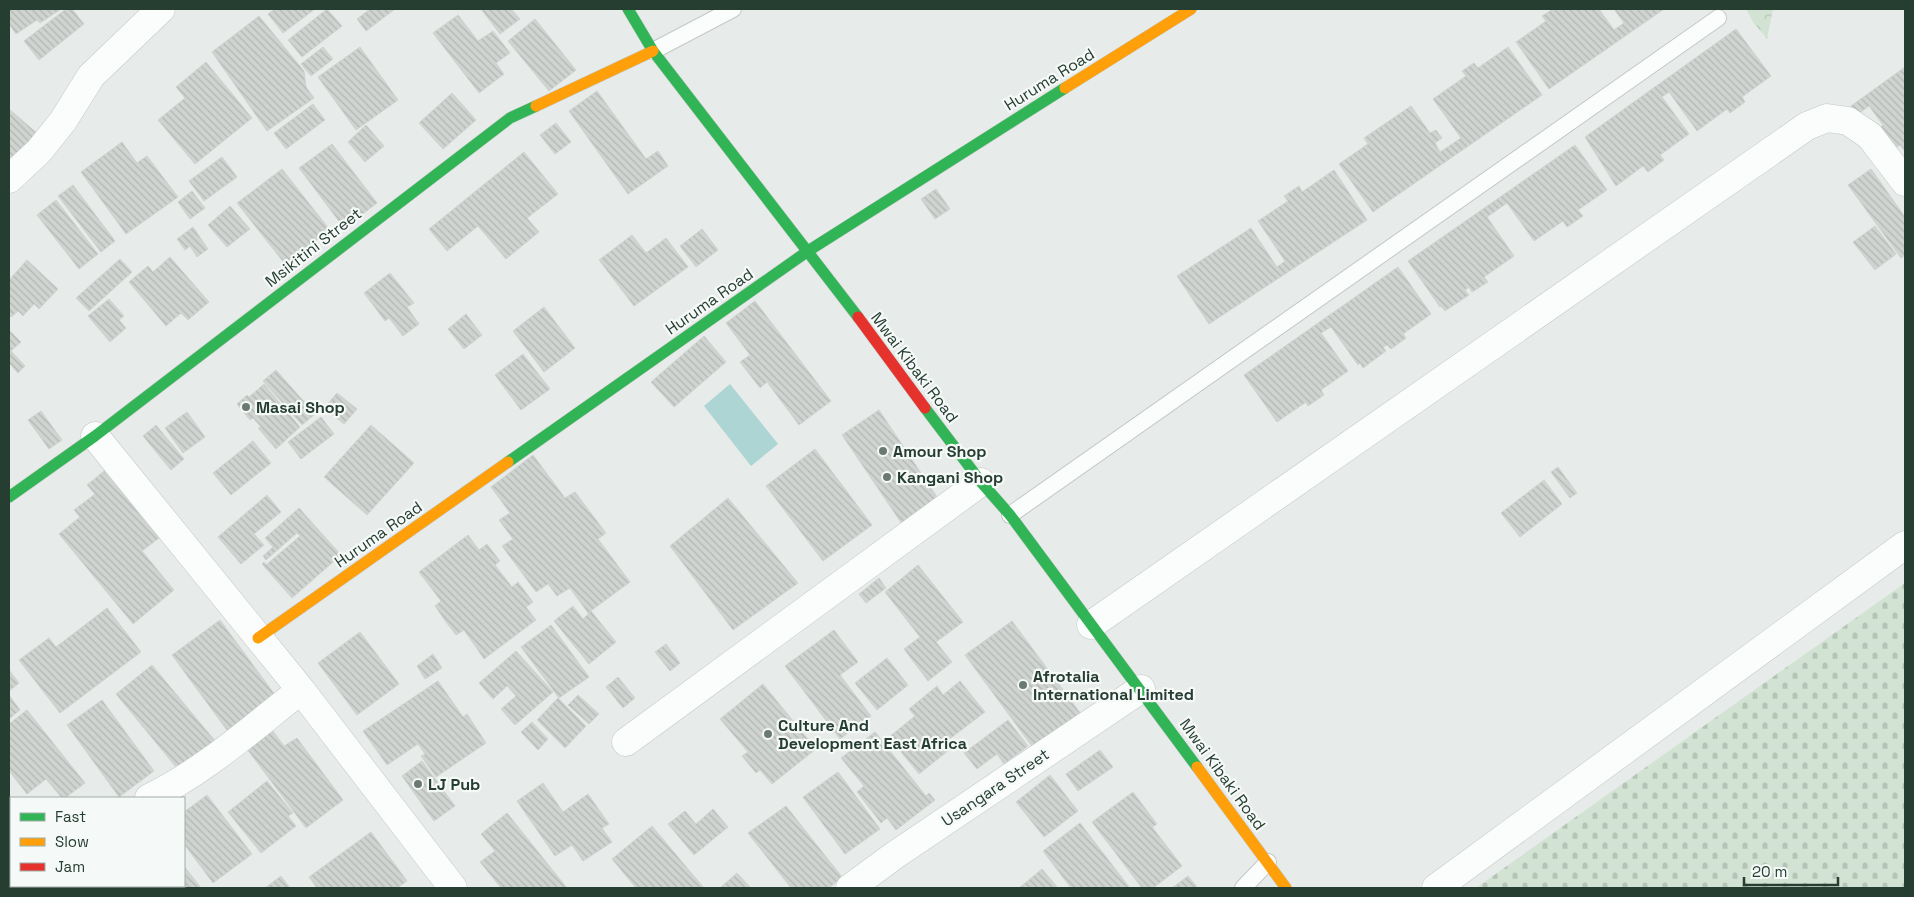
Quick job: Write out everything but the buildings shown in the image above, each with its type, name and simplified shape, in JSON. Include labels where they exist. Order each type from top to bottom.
[{"type":"street","points":[[9,179],[39,151],[57,129],[92,76],[161,9]]},
{"type":"street","name":"Mwai Kibaki Road","points":[[628,9],[653,51],[808,251],[981,482],[1010,515],[1091,626],[1142,688],[1286,888]]},
{"type":"street","name":"Huruma Road","points":[[258,638],[808,251],[1191,9]]},
{"type":"street","name":"Msikitini Street","points":[[9,497],[95,436],[510,118],[653,51]]},
{"type":"street","points":[[1091,626],[1807,126],[1828,118],[1848,121],[1870,136],[1905,182]]},
{"type":"street","points":[[95,436],[301,690],[441,884]]},
{"type":"street","points":[[626,742],[981,482]]},
{"type":"street","points":[[1436,888],[1905,545]]},
{"type":"street","name":"Usangara Street","points":[[850,888],[895,854],[1142,688]]},
{"type":"street","points":[[150,797],[165,790],[213,759],[301,690]]},
{"type":"lane","points":[[653,51],[733,9]]},
{"type":"lane","points":[[1010,515],[1718,18]]},
{"type":"lane","points":[[1243,888],[1268,862]]},
{"type":"green space","points":[[1746,9],[1773,9],[1767,39],[1753,22]]},
{"type":"green space","points":[[1905,583],[1905,888],[1476,888]]},
{"type":"water","points":[[730,384],[778,444],[751,466],[704,406]]},
{"type":"traffic: fast","points":[[628,9],[653,51],[858,317]]},
{"type":"traffic: fast","points":[[508,462],[808,251],[1065,88]]},
{"type":"traffic: fast","points":[[9,497],[95,436],[510,118],[536,106]]},
{"type":"traffic: fast","points":[[925,408],[981,482],[1010,515],[1197,767]]},
{"type":"traffic: slow","points":[[1065,88],[1191,9]]},
{"type":"traffic: slow","points":[[536,106],[653,51]]},
{"type":"traffic: slow","points":[[258,638],[508,462]]},
{"type":"traffic: slow","points":[[1197,767],[1286,888]]},
{"type":"traffic: jam","points":[[858,317],[925,408]]},
{"type":"place","name":"Masai Shop","points":[[246,407]]},
{"type":"place","name":"Amour Shop","points":[[883,451]]},
{"type":"place","name":"Kangani Shop","points":[[887,477]]},
{"type":"place","name":"Afrotalia International Limited","points":[[1023,685]]},
{"type":"place","name":"Culture And Development East Africa","points":[[768,734]]},
{"type":"place","name":"LJ Pub","points":[[418,784]]}]
